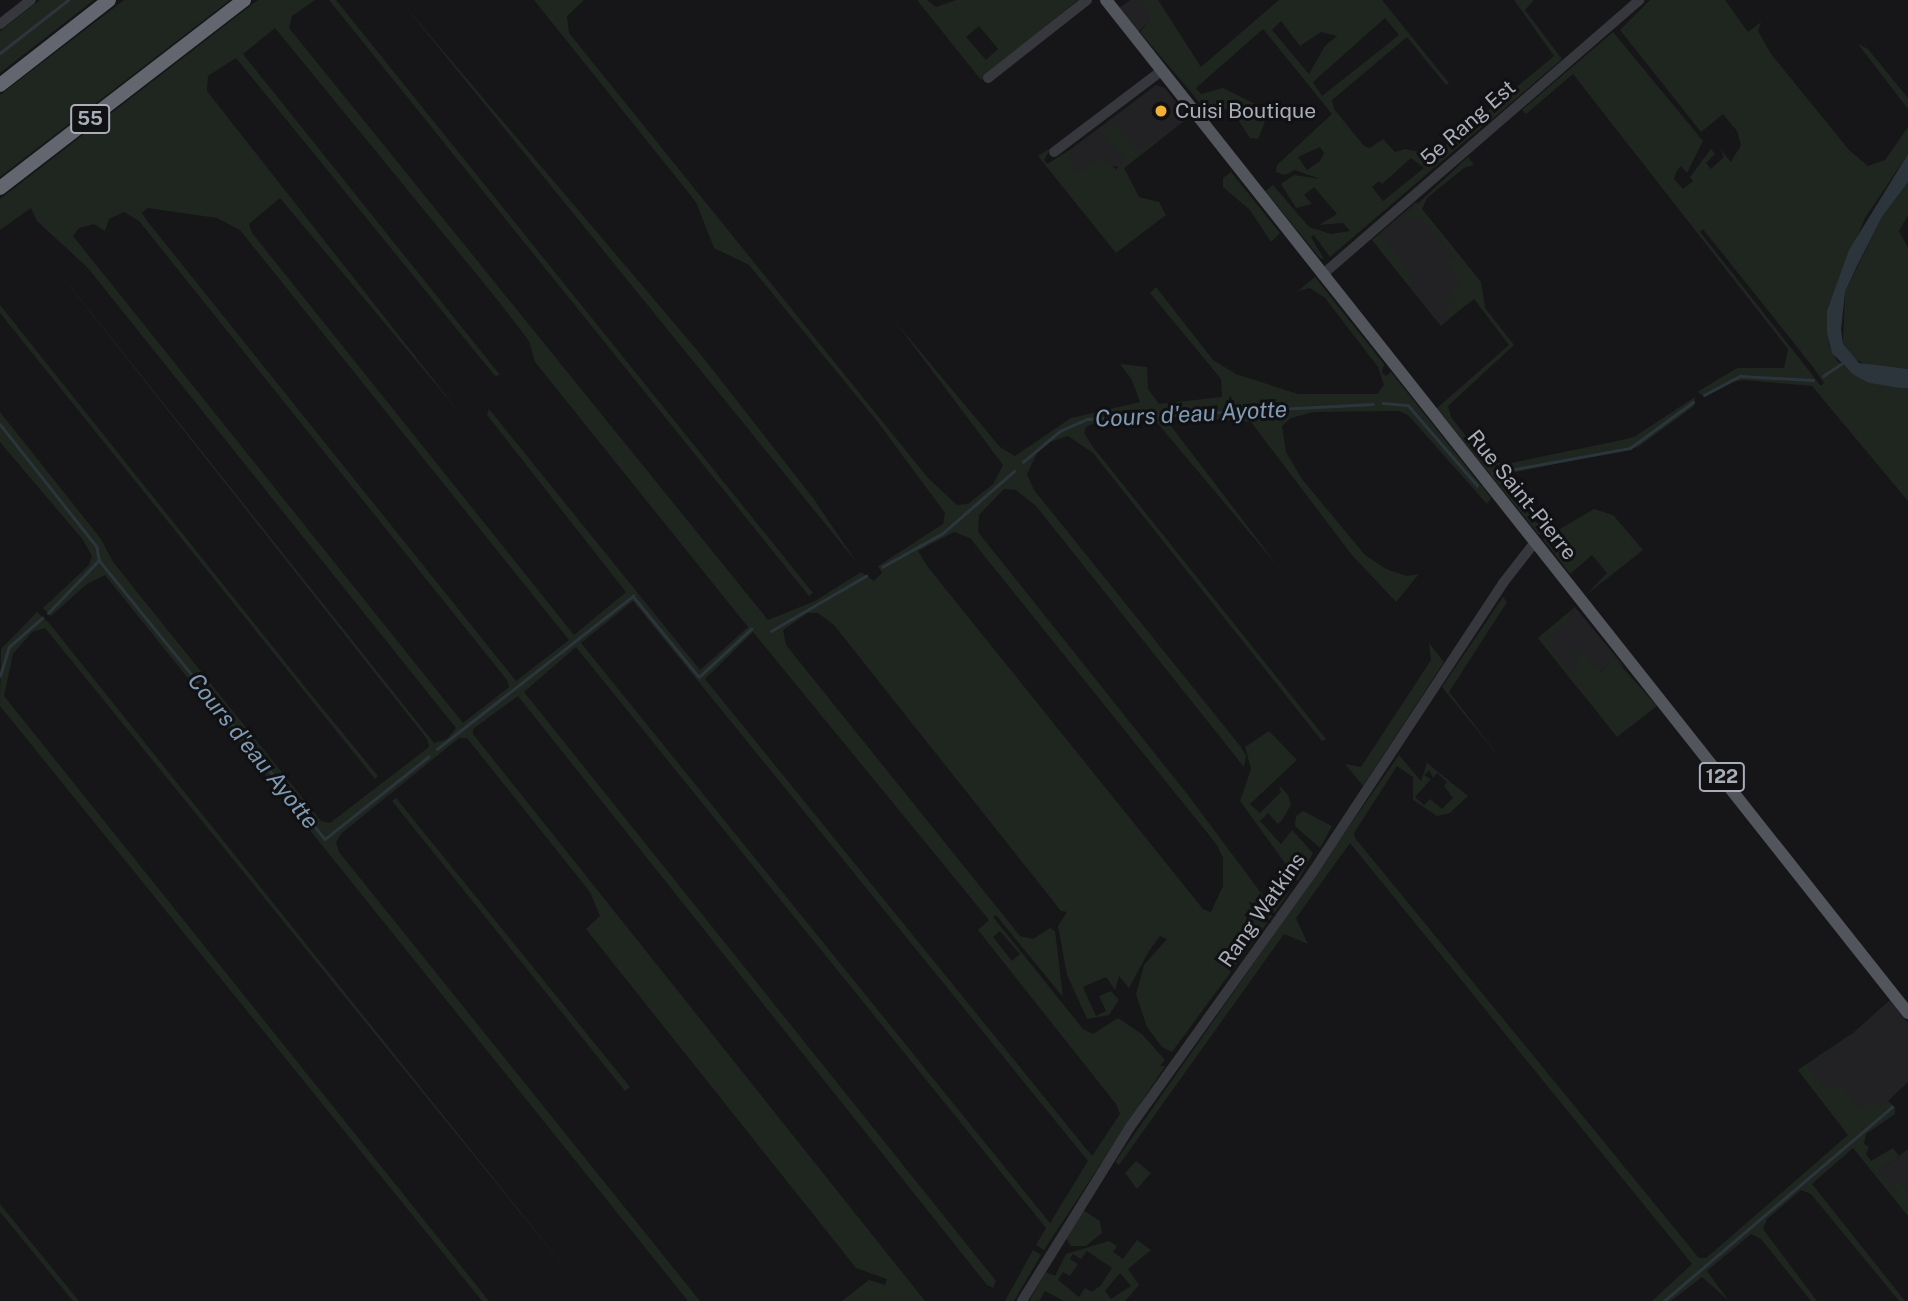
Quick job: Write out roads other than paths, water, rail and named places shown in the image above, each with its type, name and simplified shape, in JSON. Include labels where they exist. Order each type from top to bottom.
[{"type":"highway","points":[[0,85],[109,0]]},
{"type":"highway","name":"55","points":[[0,188],[244,0]]},
{"type":"main road","name":"Rue Saint-Pierre","points":[[1106,0],[1908,1013]]},
{"type":"street","points":[[0,24],[31,0]]},
{"type":"street","points":[[988,78],[1087,0]]},
{"type":"street","name":"5e Rang Est","points":[[1322,275],[1640,0]]},
{"type":"street","points":[[1054,152],[1161,72]]},
{"type":"street","name":"Rang Watkins","points":[[1022,1301],[1130,1127],[1312,873],[1535,542]]},
{"type":"waterway","points":[[0,53],[68,0]]},
{"type":"waterway","name":"Cours d'eau Ayotte","points":[[1823,376],[1844,362]]},
{"type":"waterway","name":"Cours d'eau Ayotte","points":[[1704,395],[1740,376],[1813,380]]},
{"type":"waterway","name":"Cours d'eau Ayotte","points":[[1493,473],[1630,448],[1693,402]]},
{"type":"waterway","name":"Cours d'eau Ayotte","points":[[1383,403],[1408,405],[1477,485]]},
{"type":"waterway","name":"Cours d'eau Ayotte","points":[[1023,462],[1060,431],[1087,419],[1373,404]]},
{"type":"waterway","points":[[0,424],[97,547],[99,560]]},
{"type":"waterway","name":"Cours d'eau Ayotte","points":[[882,567],[943,533],[1014,471]]},
{"type":"waterway","name":"Cours d'eau Ayotte","points":[[99,560],[325,839],[428,757]]},
{"type":"waterway","points":[[48,613],[99,560]]},
{"type":"waterway","name":"Cours d'eau Ayotte","points":[[771,631],[866,576]]},
{"type":"waterway","name":"Cours d'eau Ayotte","points":[[437,749],[633,596],[699,677],[751,629]]},
{"type":"waterway","points":[[0,676],[9,647],[42,618]]},
{"type":"waterway","points":[[1664,1301],[1892,1107]]},
{"type":"place","name":"Cuisi Boutique","points":[[1161,111]]}]
